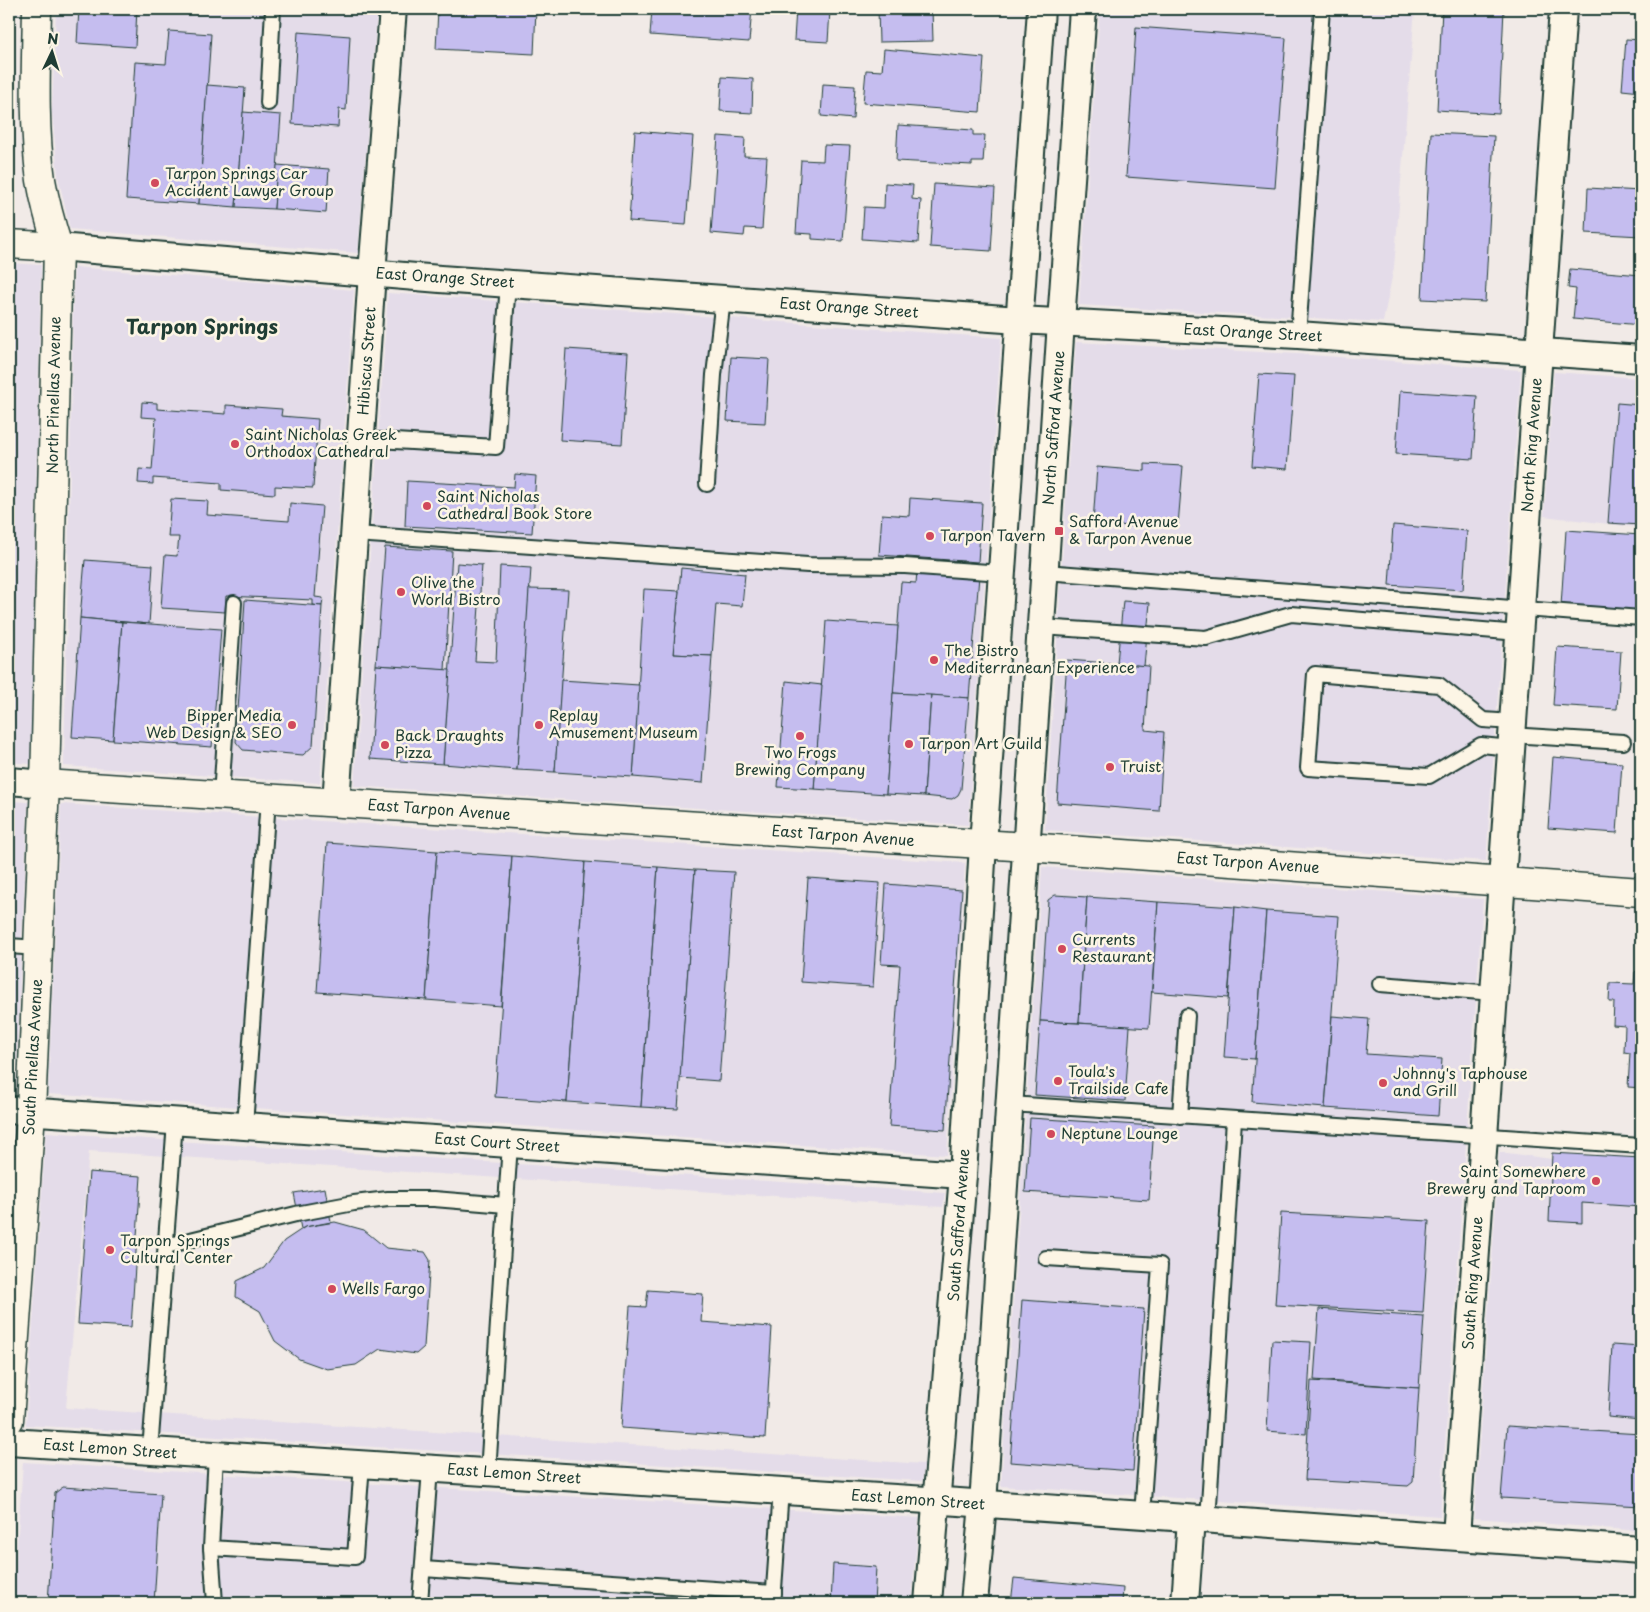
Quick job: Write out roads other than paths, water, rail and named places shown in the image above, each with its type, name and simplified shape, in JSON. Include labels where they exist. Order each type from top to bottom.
[{"type":"main road","name":"North Pinellas Avenue","points":[[37,9],[36,113],[41,180],[48,216],[58,247],[46,784]]},
{"type":"main road","points":[[9,244],[58,247]]},
{"type":"main road","name":"East Tarpon Avenue","points":[[46,784],[1027,847],[1641,892]]},
{"type":"main road","name":"South Pinellas Avenue","points":[[9,1420],[20,1111],[38,948],[46,784]]},
{"type":"street","name":"Hibiscus Street","points":[[336,803],[372,272],[393,9]]},
{"type":"street","points":[[983,845],[1041,9]]},
{"type":"street","name":"North Safford Avenue","points":[[1027,847],[1083,9]]},
{"type":"street","name":"North Ring Avenue","points":[[1502,881],[1563,9]]},
{"type":"street","name":"East Orange Street","points":[[58,247],[440,279],[1019,320],[1298,335],[1641,359]]},
{"type":"street","points":[[9,781],[46,784]]},
{"type":"street","name":"South Safford Avenue","points":[[928,1603],[938,1501],[963,1175],[983,845]]},
{"type":"street","points":[[974,1603],[983,1504],[1027,847]]},
{"type":"street","name":"South Ring Avenue","points":[[1456,1536],[1502,881]]},
{"type":"street","name":"East Court Street","points":[[20,1111],[963,1175]]},
{"type":"street","name":"East Lemon Street","points":[[9,1442],[781,1490],[1641,1550]]},
{"type":"street","points":[[1185,1603],[1199,1520]]},
{"type":"lane","points":[[268,102],[273,9]]},
{"type":"lane","points":[[1298,335],[1322,9]]},
{"type":"lane","points":[[361,439],[496,447],[508,283]]},
{"type":"lane","points":[[707,484],[714,375],[723,299]]},
{"type":"lane","points":[[355,534],[808,564],[905,566],[1002,573]]},
{"type":"lane","points":[[1045,572],[1520,621]]},
{"type":"lane","points":[[221,796],[234,603]]},
{"type":"lane","points":[[1041,627],[1206,638],[1291,614],[1520,621],[1641,618]]},
{"type":"lane","points":[[1512,735],[1483,720],[1440,685],[1315,674],[1308,768],[1429,776],[1481,745],[1512,735],[1623,742]]},
{"type":"lane","points":[[245,1126],[268,799]]},
{"type":"lane","points":[[9,946],[38,948]]},
{"type":"lane","points":[[1380,984],[1494,993]]},
{"type":"lane","points":[[1180,1116],[1188,1016]]},
{"type":"lane","points":[[1010,1104],[1641,1146]]},
{"type":"lane","points":[[1199,1520],[1234,1120]]},
{"type":"lane","points":[[150,1451],[175,1122]]},
{"type":"lane","points":[[488,1472],[510,1144]]},
{"type":"lane","points":[[166,1246],[296,1214],[354,1203],[388,1199],[434,1199],[506,1205]]},
{"type":"lane","points":[[1046,1258],[1160,1265],[1142,1515]]},
{"type":"lane","points":[[215,1603],[211,1548],[216,1455]]},
{"type":"lane","points":[[211,1548],[355,1557],[362,1464]]},
{"type":"lane","points":[[420,1603],[430,1469]]},
{"type":"lane","points":[[423,1569],[774,1598],[781,1490]]},
{"type":"place","name":"Tarpon Springs Car Accident Lawyer Group","points":[[155,183]]},
{"type":"place","name":"Saint Nicholas Greek Orthodox Cathedral","points":[[235,444]]},
{"type":"place","name":"Saint Nicholas Cathedral Book Store","points":[[427,506]]},
{"type":"place","name":"Safford Avenue & Tarpon Avenue","points":[[1059,531]]},
{"type":"place","name":"Tarpon Tavern","points":[[930,536]]},
{"type":"place","name":"Olive the World Bistro","points":[[401,592]]},
{"type":"place","name":"The Bistro Mediterranean Experience","points":[[934,660]]},
{"type":"place","name":"Bipper Media Web Design & SEO","points":[[292,725]]},
{"type":"place","name":"Replay Amusement Museum","points":[[539,725]]},
{"type":"place","name":"Two Frogs Brewing Company","points":[[800,736]]},
{"type":"place","name":"Tarpon Art Guild","points":[[909,744]]},
{"type":"place","name":"Back Draughts Pizza","points":[[385,745]]},
{"type":"place","name":"Truist","points":[[1110,767]]},
{"type":"place","name":"Currents Restaurant","points":[[1062,949]]},
{"type":"place","name":"Toula's Trailside Cafe","points":[[1058,1081]]},
{"type":"place","name":"Johnny's Taphouse and Grill","points":[[1383,1083]]},
{"type":"place","name":"Neptune Lounge","points":[[1051,1134]]},
{"type":"place","name":"Saint Somewhere Brewery and Taproom","points":[[1596,1181]]},
{"type":"place","name":"Tarpon Springs Cultural Center","points":[[110,1250]]},
{"type":"place","name":"Wells Fargo","points":[[332,1289]]},
{"type":"district","name":"Tarpon Springs","points":[[202,327]]}]
